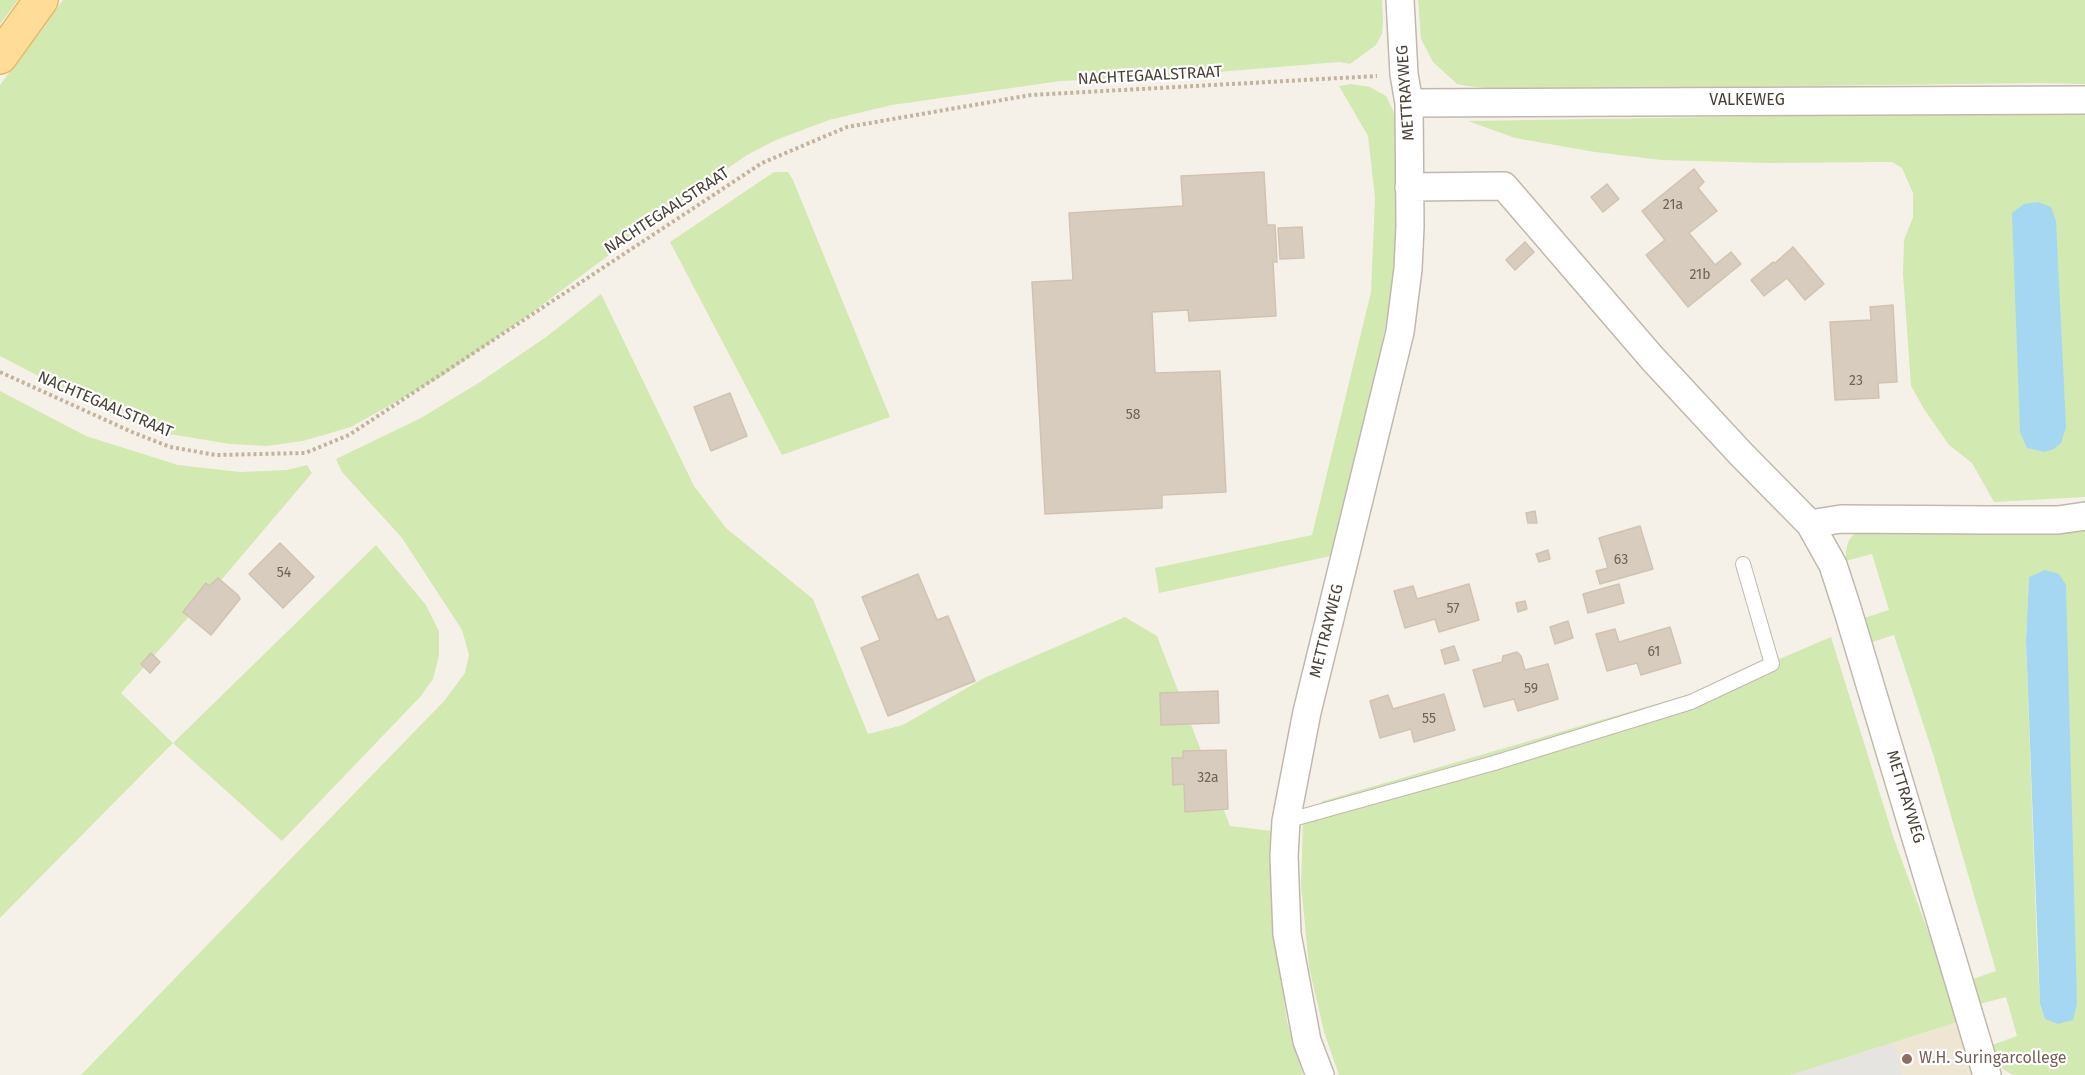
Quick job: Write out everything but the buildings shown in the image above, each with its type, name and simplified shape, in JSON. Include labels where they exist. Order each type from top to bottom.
[{"type":"main road","points":[[0,57],[41,0]]},
{"type":"street","name":"METTRAYWEG","points":[[1320,1075],[1307,1041],[1287,934],[1284,856],[1286,821],[1307,712],[1400,332],[1408,269],[1409,103],[1404,74],[1400,0]]},
{"type":"street","name":"VALKEWEG","points":[[1409,103],[2085,100]]},
{"type":"street","name":"METTRAYWEG","points":[[1409,187],[1504,186],[1660,366],[1741,454],[1810,524],[1833,565],[1847,608],[1988,1075]]},
{"type":"street","points":[[1810,524],[1841,519],[2058,520],[2085,516]]},
{"type":"lane","points":[[1286,821],[1494,764],[1691,702],[1772,664],[1743,564]]},
{"type":"path","name":"NACHTEGAALSTRAAT","points":[[0,372],[90,414],[170,447],[216,455],[306,453],[350,435],[762,163],[847,127],[1031,95],[1404,74]]},
{"type":"shaded area","name":"W.H. Suringarcollege","points":[[1961,1021],[1977,1075],[1791,1075]]},
{"type":"shaded area","points":[[1893,1043],[1903,1075],[1791,1075]]},
{"type":"green space","points":[[0,0],[18,0],[0,24]]},
{"type":"green space","points":[[63,0],[1382,0],[1383,21],[1382,34],[1376,45],[1350,64],[1339,62],[1170,76],[1061,81],[892,105],[829,120],[776,140],[747,155],[692,193],[444,375],[351,427],[303,441],[267,446],[230,444],[169,434],[123,420],[0,356],[0,85]]},
{"type":"green space","points":[[1418,0],[2085,0],[2085,84],[1503,90],[1467,86],[1457,84],[1433,62],[1421,39]]},
{"type":"green space","points":[[1351,84],[1370,87],[1386,96],[1393,110],[1397,125],[1399,198],[1391,302],[1331,556],[1159,593],[1155,568],[1312,535],[1371,292],[1375,198],[1368,136],[1339,86]]},
{"type":"green space","points":[[2085,111],[2085,497],[1994,502],[1972,463],[1949,445],[1911,386],[1903,274],[1904,240],[1913,217],[1913,193],[1902,168],[1892,162],[1768,163],[1661,160],[1595,152],[1515,138],[1468,121]]},
{"type":"green space","points":[[774,172],[788,172],[793,180],[890,417],[782,455],[670,242]]},
{"type":"green space","points":[[601,294],[694,486],[726,528],[813,599],[868,734],[903,725],[984,678],[1125,617],[1157,636],[1230,826],[1273,831],[1275,935],[1287,1021],[1303,1075],[81,1075],[444,701],[465,673],[469,655],[462,630],[402,538],[342,472],[336,459],[421,418],[480,382],[546,337]]},
{"type":"green space","points":[[0,391],[86,436],[178,465],[240,472],[287,470],[307,465],[312,473],[121,693],[173,743],[0,918]]},
{"type":"green space","points":[[1861,527],[2085,527],[2085,1075],[2013,1075],[1999,1067],[1992,1045],[2017,1036],[2006,997],[1980,1004],[1973,979],[1996,971],[1934,757],[1894,635],[1872,642],[1864,618],[1889,610],[1872,554],[1846,561],[1848,542]],"holes":[[[2029,577],[2045,1019],[2040,1004],[2037,948],[2026,640]]]},
{"type":"green space","points":[[376,545],[426,605],[439,631],[439,655],[433,679],[421,696],[282,841],[173,743]]},
{"type":"green space","points":[[1831,637],[1894,839],[1961,1021],[1791,1075],[1339,1075],[1324,1032],[1309,967],[1301,884],[1303,820],[1323,801],[1714,687]]},
{"type":"water","points":[[2038,202],[2051,207],[2056,221],[2066,427],[2061,443],[2054,449],[2044,452],[2027,448],[2020,432],[2012,213],[2024,204]]},
{"type":"water","points":[[2045,570],[2059,574],[2066,585],[2077,1004],[2073,1020],[2058,1024],[2045,1019],[2040,1004],[2026,640],[2029,577]]},
{"type":"place","name":"W.H. Suringarcollege","points":[[1907,1059]]}]
